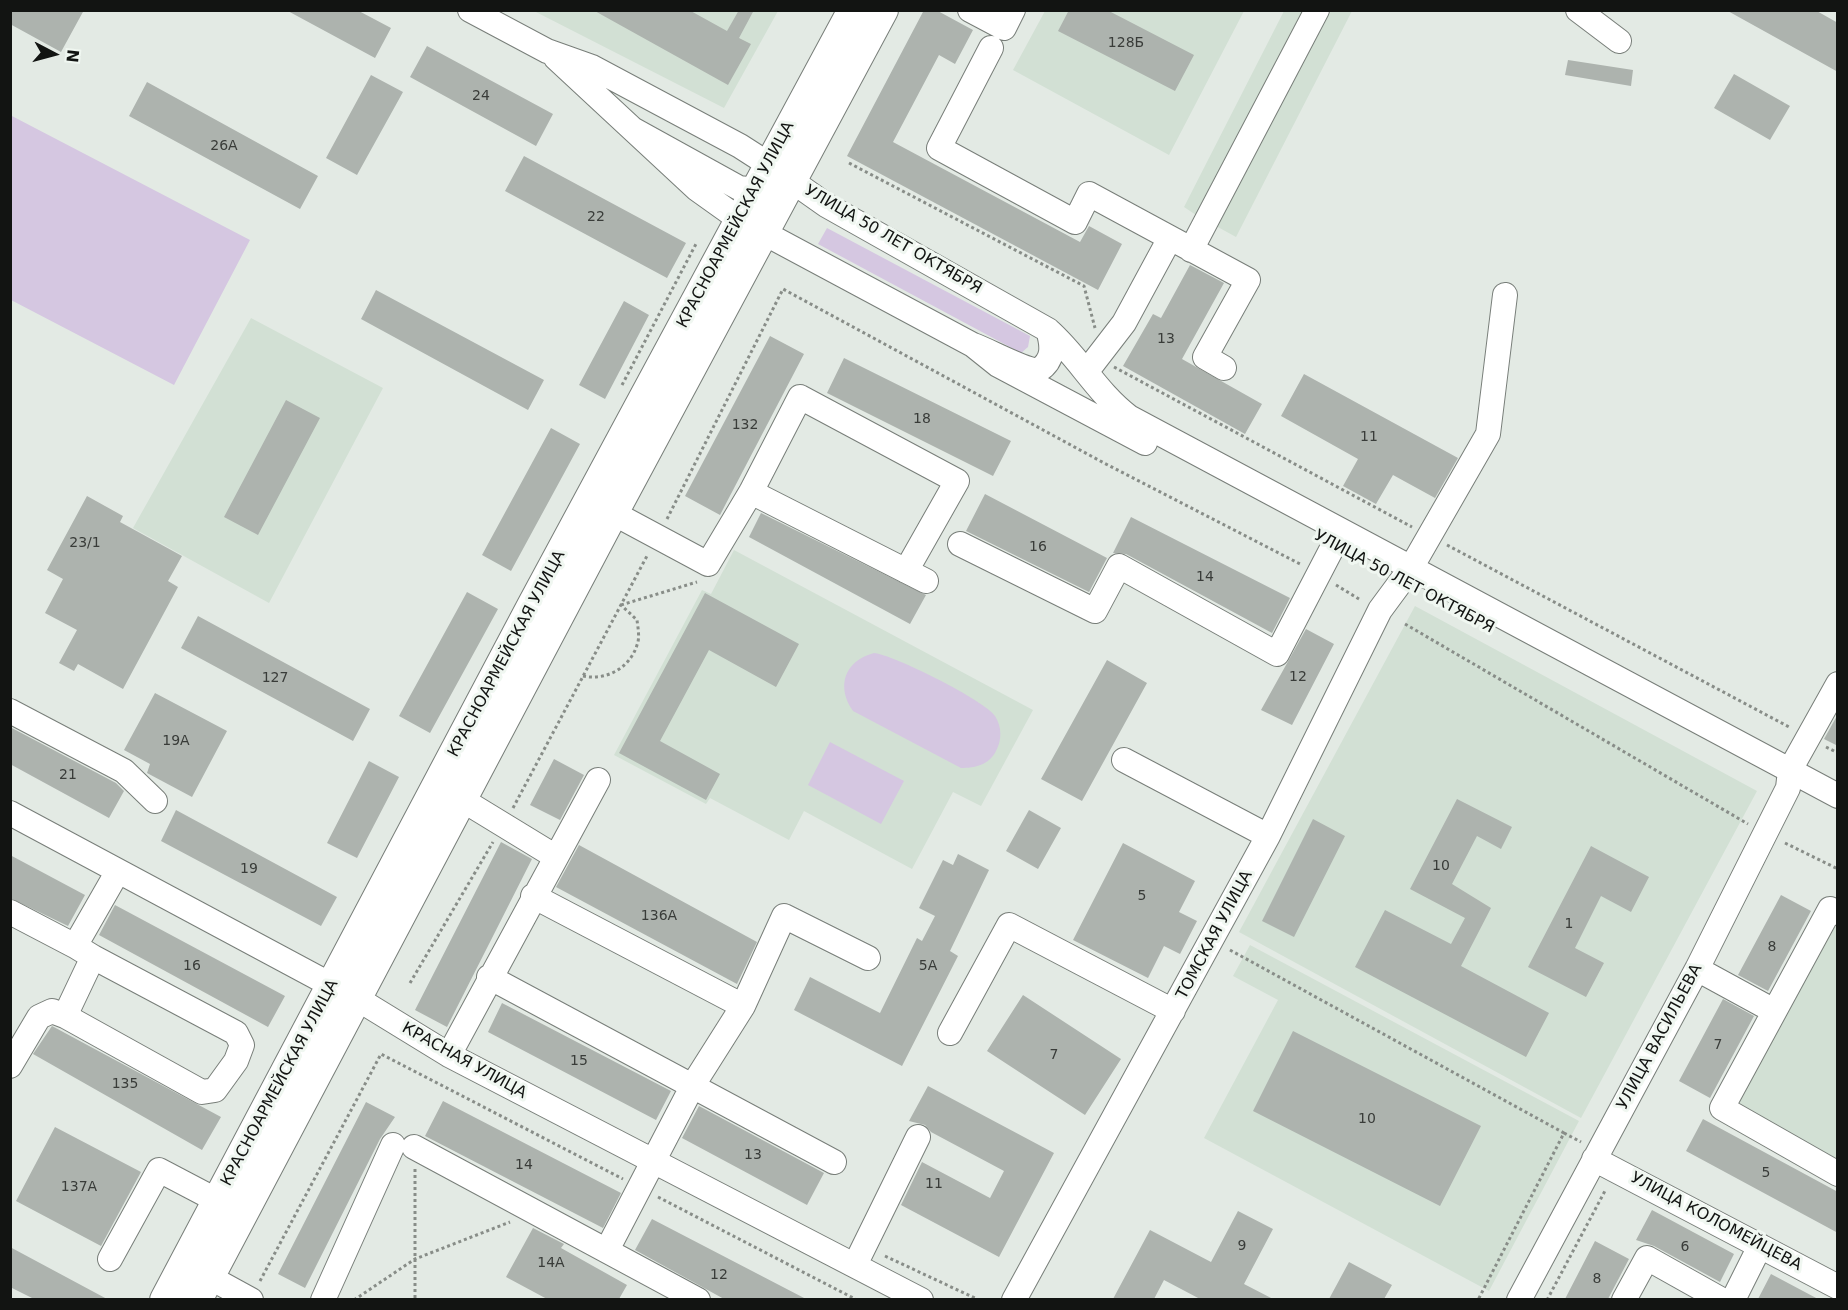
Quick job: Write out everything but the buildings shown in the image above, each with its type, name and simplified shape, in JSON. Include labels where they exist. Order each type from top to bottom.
[{"type":"main road","name":"КРАСНОАРМЕЙСКАЯ УЛИЦА","points":[[203,1288],[344,992],[780,173],[853,10]]},
{"type":"main road","name":"КРАСНОАРМЕЙСКАЯ УЛИЦА","points":[[165,1299],[218,1201],[461,799],[613,513],[752,226],[754,192],[780,173],[883,10]]},
{"type":"street","name":"УЛИЦА 50 ЛЕТ ОКТЯБРЯ","points":[[470,10],[547,51],[592,67],[740,146],[826,205],[1048,330],[1092,365],[1117,408],[1129,417],[1337,538]]},
{"type":"street","points":[[970,10],[1004,28],[1013,10]]},
{"type":"street","points":[[1191,250],[1317,10]]},
{"type":"street","points":[[1578,10],[1619,41]]},
{"type":"street","points":[[990,48],[939,148],[1075,222],[1089,194],[1248,280],[1206,357],[1224,368]]},
{"type":"street","name":"УЛИЦА 50 ЛЕТ ОКТЯБРЯ","points":[[547,51],[697,189],[752,226],[973,345],[1001,355],[1026,369],[1039,370],[1048,362],[1052,350],[1048,330]]},
{"type":"street","points":[[634,130],[722,181],[754,192]]},
{"type":"street","points":[[1092,365],[1124,323],[1170,238]]},
{"type":"street","name":"ТОМСКАЯ УЛИЦА","points":[[1014,1299],[1268,837],[1380,610],[1431,537],[1488,434],[1505,295]]},
{"type":"street","name":"УЛИЦА 50 ЛЕТ ОКТЯБРЯ","points":[[973,345],[998,365],[1406,574],[1789,779],[1838,814]]},
{"type":"street","points":[[613,513],[708,564],[751,492],[800,397],[957,481],[916,576],[751,492]]},
{"type":"street","points":[[960,544],[1095,611],[1119,566],[1277,654],[1337,538]]},
{"type":"street","name":"УЛИЦА ВАСИЛЬЕВА","points":[[1519,1299],[1697,969],[1789,779],[1807,736],[1837,687]]},
{"type":"street","points":[[10,711],[124,771],[155,801]]},
{"type":"street","points":[[1124,760],[1268,837]]},
{"type":"street","name":"УЛИЦА 50 ЛЕТ ОКТЯБРЯ","points":[[1789,779],[1838,796]]},
{"type":"street","points":[[449,1055],[489,977],[598,780]]},
{"type":"street","points":[[461,799],[556,857]]},
{"type":"street","name":"КРАСНАЯ УЛИЦА","points":[[10,813],[344,992],[449,1055],[918,1299]]},
{"type":"street","points":[[65,1016],[84,952],[118,871]]},
{"type":"street","points":[[533,896],[743,1006]]},
{"type":"street","points":[[1838,913],[1830,909],[1722,1108],[1838,1174]]},
{"type":"street","points":[[10,912],[236,1033],[242,1045],[236,1061],[215,1090],[202,1092],[52,1011],[39,1017],[10,1065]]},
{"type":"street","points":[[607,1250],[693,1085],[743,1006],[784,916],[867,958]]},
{"type":"street","points":[[950,1033],[1009,925],[1173,1011]]},
{"type":"street","points":[[1697,969],[1774,1011]]},
{"type":"street","points":[[489,977],[834,1162]]},
{"type":"street","points":[[855,1265],[918,1137]]},
{"type":"street","points":[[323,1299],[407,1153],[535,1212],[698,1299]]},
{"type":"street","name":"УЛИЦА КОЛОМЕЙЦЕВА","points":[[1594,1159],[1838,1287]]},
{"type":"street","points":[[110,1259],[159,1170],[218,1201]]},
{"type":"street","points":[[1733,1299],[1760,1246]]},
{"type":"street","points":[[1624,1299],[1647,1258],[1722,1299]]},
{"type":"street","points":[[203,1288],[250,1299]]},
{"type":"path","points":[[849,163],[1084,286],[1094,325],[1092,365],[1431,537],[1838,753]]},
{"type":"path","points":[[410,983],[504,824],[658,537],[783,289],[1114,468],[1317,574],[1359,599]]},
{"type":"path","points":[[621,605],[703,580]]},
{"type":"path","points":[[583,676],[596,679],[612,674],[630,661],[638,643],[638,620],[621,605]]},
{"type":"path","points":[[1405,624],[1753,827]]},
{"type":"path","points":[[1228,949],[1583,1143],[1587,1135]]},
{"type":"path","points":[[250,1299],[381,1054],[857,1299]]},
{"type":"path","points":[[1478,1299],[1564,1133]]},
{"type":"path","points":[[407,1153],[415,1259],[415,1299]]},
{"type":"path","points":[[1547,1299],[1610,1180]]},
{"type":"path","points":[[354,1299],[415,1259],[535,1212]]},
{"type":"shaded area","points":[[534,11],[778,11],[724,108]]},
{"type":"shaded area","points":[[1045,11],[1244,11],[1169,155],[1013,70]]},
{"type":"shaded area","points":[[1284,11],[1303,11],[1196,215],[1184,207]]},
{"type":"shaded area","points":[[1331,11],[1352,11],[1236,237],[1216,226]]},
{"type":"shaded area","points":[[10,115],[250,240],[174,385],[11,300]]},
{"type":"shaded area","points":[[827,228],[1030,336],[1028,347],[1021,353],[818,244]]},
{"type":"shaded area","points":[[251,318],[383,388],[269,603],[133,528]]},
{"type":"shaded area","points":[[734,550],[1033,710],[981,806],[953,792],[912,869],[804,811],[789,840],[710,798],[706,804],[614,755],[702,590],[711,594]]},
{"type":"shaded area","points":[[1415,606],[1757,791],[1581,1118],[1239,932]]},
{"type":"shaded area","points":[[874,653],[899,661],[938,679],[988,709],[995,716],[1000,729],[999,742],[990,760],[981,765],[961,768],[853,711],[845,693],[846,676],[856,662]]},
{"type":"shaded area","points":[[830,742],[904,781],[881,824],[808,785]]},
{"type":"shaded area","points":[[1834,926],[1838,928],[1837,1161],[1736,1105]]},
{"type":"shaded area","points":[[1250,945],[1579,1121],[1489,1291],[1204,1138],[1278,1000],[1233,976]]}]
